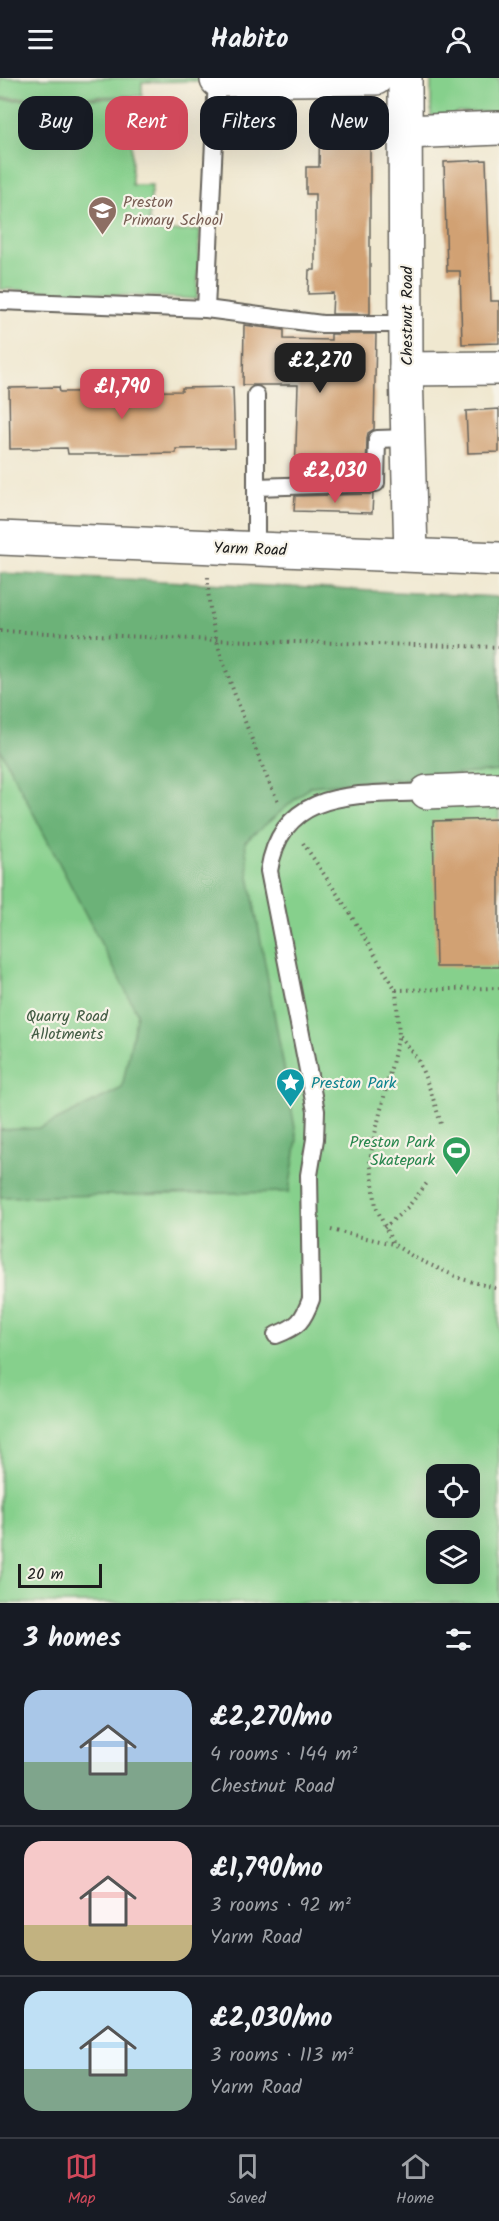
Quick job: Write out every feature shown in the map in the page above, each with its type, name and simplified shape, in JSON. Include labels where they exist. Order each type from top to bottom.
[{"type":"street","points":[[217,79],[376,78]]},
{"type":"street","name":"Chestnut Road","points":[[405,78],[406,369],[411,554]]},
{"type":"street","points":[[406,132],[499,128]]},
{"type":"street","points":[[406,369],[499,368]]},
{"type":"street","name":"Yarm Road","points":[[0,538],[499,559]]},
{"type":"street","points":[[427,792],[499,789]]},
{"type":"lane","points":[[206,309],[217,79]]},
{"type":"lane","points":[[0,301],[206,309],[322,324],[406,324]]},
{"type":"lane","points":[[256,395],[256,549]]},
{"type":"lane","points":[[256,487],[376,483],[377,439],[407,438]]},
{"type":"lane","points":[[276,1335],[294,1328],[305,1317],[311,1299],[309,1175],[315,1138],[316,1111],[269,871],[271,856],[278,838],[289,822],[310,807],[336,797],[427,792]]},
{"type":"path","points":[[208,546],[207,601],[216,640],[256,749],[289,822],[344,904],[396,990],[399,1035],[370,1161],[376,1207],[393,1244]]},
{"type":"path","points":[[0,631],[216,640],[499,647]]},
{"type":"path","points":[[396,990],[499,988]]},
{"type":"path","points":[[399,1035],[418,1060],[442,1127]]},
{"type":"path","points":[[384,1228],[408,1208],[427,1183]]},
{"type":"path","points":[[310,1225],[393,1244],[417,1259],[462,1279],[499,1289]]},
{"type":"green space","points":[[0,78],[207,78],[207,81],[142,82],[142,96],[0,98]]},
{"type":"green space","points":[[431,78],[499,78],[499,112],[457,112],[446,121],[431,116]]},
{"type":"green space","points":[[105,98],[105,150],[132,150],[132,185],[152,185],[149,221],[160,232],[200,230],[197,299],[0,289],[0,100],[18,100],[18,150],[93,150],[93,99]]},
{"type":"green space","points":[[0,573],[499,597],[499,771],[311,786],[245,842],[249,876],[297,1139],[289,1192],[0,1197],[0,1130],[41,1128],[122,1088],[137,1013],[0,749]]},
{"type":"green space","name":"Preston Park","points":[[0,608],[499,623],[499,1603],[0,1603]]},
{"type":"building","points":[[319,150],[370,150],[370,314],[332,314],[333,293],[308,294],[309,270],[315,270],[315,194],[306,194],[306,167],[319,167]]},
{"type":"building","points":[[486,160],[491,301],[499,301],[499,343],[462,344],[460,271],[447,271],[444,162]]},
{"type":"building","points":[[244,325],[284,330],[284,339],[331,340],[331,334],[376,334],[374,429],[368,433],[367,438],[366,473],[295,475],[298,385],[243,385]]},
{"type":"building","points":[[59,387],[60,392],[182,391],[182,388],[233,387],[235,448],[176,449],[176,453],[125,454],[68,454],[67,448],[10,449],[9,388]]},
{"type":"building","points":[[499,409],[499,452],[468,453],[466,411]]},
{"type":"building","points":[[373,494],[372,513],[294,511],[295,496]]},
{"type":"building","points":[[499,819],[499,967],[436,967],[433,821]]},
{"type":"place","name":"Preston Primary School","points":[[102,236]]},
{"type":"place","name":"Preston Park","points":[[290,1108]]},
{"type":"place","name":"Preston Park Skatepark","points":[[456,1176]]},
{"type":"park label","name":"Quarry Road Allotments","points":[[67,1024]]}]
